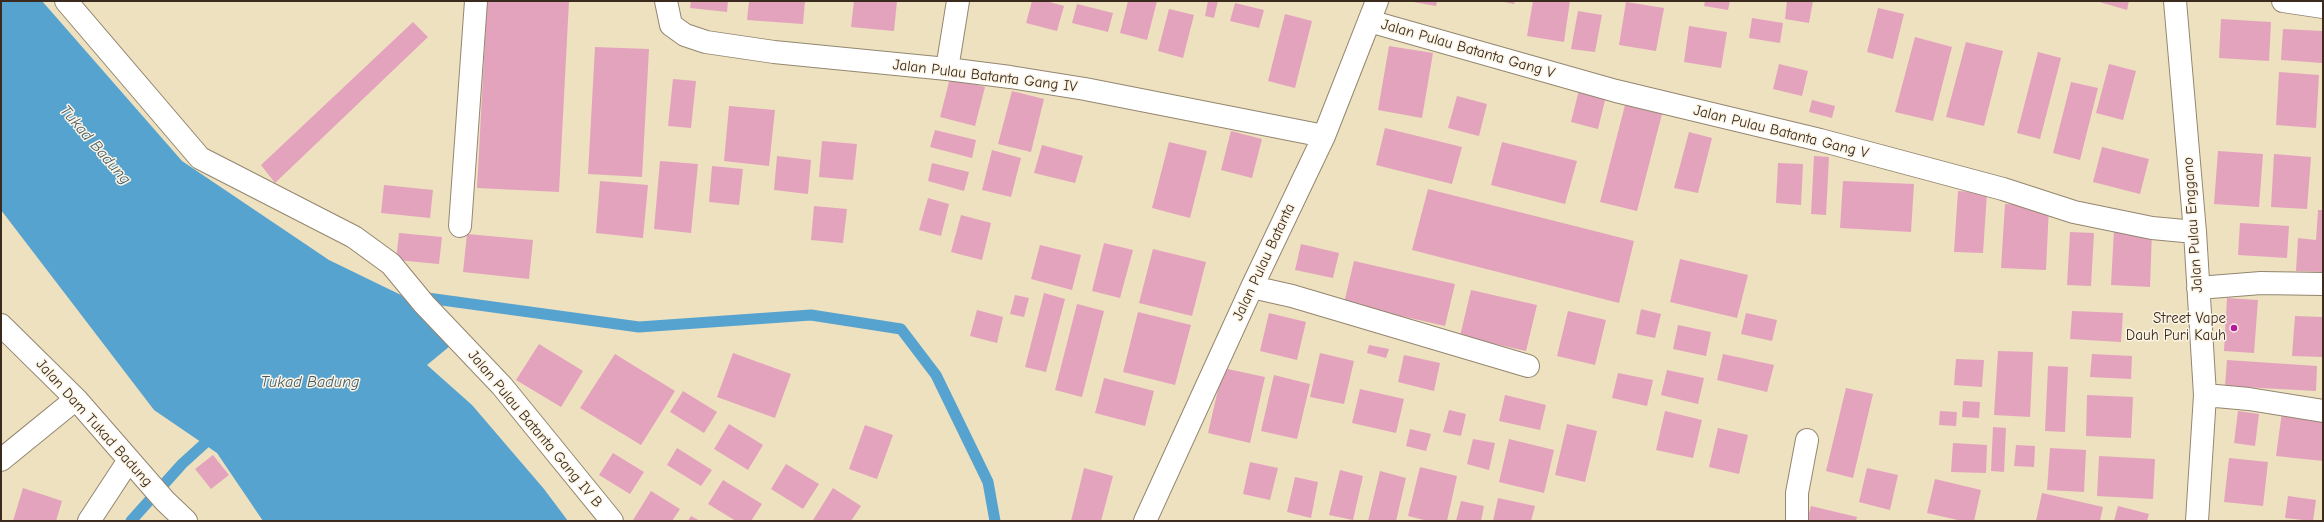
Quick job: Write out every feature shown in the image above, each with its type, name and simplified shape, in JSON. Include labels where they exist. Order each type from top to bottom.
[{"type":"street","name":"Jalan Pulau Batanta Gang IV B","points":[[66,1],[200,158],[354,237],[391,264],[424,304],[502,386],[612,521]]},
{"type":"street","points":[[460,226],[476,1]]},
{"type":"street","name":"Jalan Pulau Batanta Gang IV","points":[[666,1],[671,25],[685,35],[706,42],[774,52],[947,69],[1085,89],[1324,136]]},
{"type":"street","points":[[947,69],[958,1]]},
{"type":"street","name":"Jalan Pulau Batanta","points":[[1145,521],[1252,287],[1324,136],[1377,1]]},
{"type":"street","name":"Jalan Pulau Enggano","points":[[2175,1],[2195,232],[2205,395],[2197,521]]},
{"type":"street","points":[[2284,1],[2323,7]]},
{"type":"street","name":"Jalan Pulau Batanta Gang V","points":[[1369,21],[1616,91],[1820,140],[2003,189],[2074,212],[2152,228],[2195,232]]},
{"type":"street","points":[[2198,288],[2261,283],[2323,284]]},
{"type":"street","points":[[1252,287],[1292,296],[1528,366]]},
{"type":"street","name":"Jalan Dam Tukad Badung","points":[[1,325],[76,399],[165,501],[186,521]]},
{"type":"street","points":[[2205,395],[2249,398],[2323,411]]},
{"type":"street","points":[[1,460],[76,399]]},
{"type":"street","points":[[1797,521],[1798,487],[1807,440]]},
{"type":"street","points":[[89,521],[132,464]]},
{"type":"water","name":"Tukad Badung","points":[[1,1],[42,1],[182,161],[329,260],[401,295],[450,346],[427,365],[472,405],[544,489],[568,521],[263,521],[217,453],[154,410],[1,210]]},
{"type":"building","points":[[487,1],[569,1],[559,192],[477,188]]},
{"type":"building","points":[[691,1],[728,1],[727,12],[690,8]]},
{"type":"building","points":[[749,1],[805,1],[803,24],[747,20]]},
{"type":"building","points":[[854,1],[897,1],[894,31],[851,27]]},
{"type":"building","points":[[1032,1],[1046,1],[1064,6],[1057,31],[1026,23]]},
{"type":"building","points":[[1128,1],[1157,1],[1147,40],[1120,33]]},
{"type":"building","points":[[1208,1],[1218,1],[1214,18],[1205,16]]},
{"type":"building","points":[[1408,1],[1437,1],[1436,6]]},
{"type":"building","points":[[1499,1],[1515,1],[1514,4]]},
{"type":"building","points":[[1533,1],[1570,1],[1564,42],[1527,36]]},
{"type":"building","points":[[1705,1],[1730,1],[1728,10],[1704,6]]},
{"type":"building","points":[[1787,1],[1813,1],[1809,23],[1785,19]]},
{"type":"building","points":[[2096,1],[2129,1],[2127,10]]},
{"type":"building","points":[[1626,2],[1664,8],[1656,51],[1619,45]]},
{"type":"building","points":[[1235,3],[1264,10],[1259,28],[1230,21]]},
{"type":"building","points":[[1077,4],[1113,13],[1108,32],[1072,23]]},
{"type":"building","points":[[1878,8],[1904,14],[1893,59],[1867,52]]},
{"type":"building","points":[[1169,9],[1194,15],[1183,58],[1158,51]]},
{"type":"building","points":[[1578,11],[1602,15],[1595,52],[1571,49]]},
{"type":"building","points":[[1285,14],[1312,21],[1295,88],[1268,81]]},
{"type":"building","points":[[1752,18],[1783,23],[1780,43],[1749,38]]},
{"type":"building","points":[[2221,19],[2271,22],[2269,61],[2219,58]]},
{"type":"building","points":[[413,22],[428,37],[275,183],[261,165]]},
{"type":"building","points":[[1689,26],[1727,32],[1721,68],[1684,62]]},
{"type":"building","points":[[2283,29],[2323,31],[2322,63],[2281,60]]},
{"type":"building","points":[[1915,37],[1952,47],[1933,121],[1895,112]]},
{"type":"building","points":[[1966,42],[2003,51],[1984,126],[1946,117]]},
{"type":"building","points":[[1389,46],[1433,53],[1422,118],[1378,110]]},
{"type":"building","points":[[595,47],[649,49],[642,177],[588,174]]},
{"type":"building","points":[[2038,52],[2061,58],[2040,139],[2017,133]]},
{"type":"building","points":[[1779,64],[1808,71],[1802,96],[1773,89]]},
{"type":"building","points":[[2109,64],[2136,71],[2123,120],[2096,113]]},
{"type":"building","points":[[2279,72],[2319,75],[2316,128],[2276,125]]},
{"type":"building","points":[[950,78],[985,87],[975,126],[940,117]]},
{"type":"building","points":[[673,79],[696,81],[691,128],[668,126]]},
{"type":"building","points":[[2071,82],[2098,88],[2080,160],[2053,153]]},
{"type":"building","points":[[1579,90],[1606,96],[1598,129],[1571,122]]},
{"type":"building","points":[[1012,91],[1044,99],[1031,152],[998,144]]},
{"type":"building","points":[[1457,96],[1487,104],[1479,136],[1448,128]]},
{"type":"building","points":[[1812,100],[1835,106],[1832,118],[1809,112]]},
{"type":"building","points":[[1625,105],[1662,114],[1637,211],[1600,202]]},
{"type":"building","points":[[729,106],[775,110],[769,166],[724,161]]},
{"type":"building","points":[[1385,128],[1462,147],[1452,184],[1376,165]]},
{"type":"building","points":[[935,130],[976,140],[972,158],[930,147]]},
{"type":"building","points":[[1231,131],[1262,139],[1252,178],[1221,170]]},
{"type":"building","points":[[1689,132],[1712,138],[1698,193],[1674,188]]},
{"type":"building","points":[[822,141],[857,144],[853,180],[819,177]]},
{"type":"building","points":[[1169,142],[1207,151],[1190,218],[1152,208]]},
{"type":"building","points":[[1502,142],[1577,161],[1565,204],[1491,185]]},
{"type":"building","points":[[1042,145],[1083,156],[1075,183],[1034,173]]},
{"type":"building","points":[[2102,147],[2149,159],[2140,194],[2093,182]]},
{"type":"building","points":[[992,150],[1021,158],[1011,197],[982,190]]},
{"type":"building","points":[[2218,151],[2263,154],[2259,207],[2214,204]]},
{"type":"building","points":[[2274,154],[2311,157],[2307,209],[2271,207]]},
{"type":"building","points":[[777,156],[811,160],[808,194],[774,190]]},
{"type":"building","points":[[1814,156],[1829,157],[1826,215],[1811,214]]},
{"type":"building","points":[[660,161],[698,164],[691,233],[654,229]]},
{"type":"building","points":[[932,163],[969,172],[964,191],[928,181]]},
{"type":"building","points":[[1778,163],[1803,164],[1801,205],[1776,203]]},
{"type":"building","points":[[712,166],[743,169],[739,205],[709,202]]},
{"type":"building","points":[[600,181],[648,185],[643,238],[596,233]]},
{"type":"building","points":[[1843,181],[1914,184],[1911,232],[1840,228]]},
{"type":"building","points":[[384,185],[433,190],[430,218],[381,213]]},
{"type":"building","points":[[1428,189],[1634,241],[1619,303],[1412,250]]},
{"type":"building","points":[[1958,191],[1987,193],[1983,253],[1954,252]]},
{"type":"building","points":[[928,198],[949,204],[941,236],[919,230]]},
{"type":"building","points":[[2005,204],[2049,206],[2046,270],[2001,268]]},
{"type":"building","points":[[814,206],[847,209],[843,243],[811,240]]},
{"type":"building","points":[[2318,210],[2323,210],[2323,272],[2296,271],[2298,238],[2316,240]]},
{"type":"building","points":[[961,215],[991,223],[982,260],[951,252]]},
{"type":"building","points":[[2240,223],[2289,226],[2287,258],[2238,255]]},
{"type":"building","points":[[2114,230],[2152,231],[2150,287],[2111,285]]},
{"type":"building","points":[[2070,232],[2094,233],[2091,286],[2067,285]]},
{"type":"building","points":[[399,233],[442,237],[439,264],[396,260]]},
{"type":"building","points":[[467,234],[533,240],[529,279],[463,272]]},
{"type":"building","points":[[1104,243],[1133,250],[1120,298],[1092,291]]},
{"type":"building","points":[[1301,244],[1339,253],[1333,278],[1295,270]]},
{"type":"building","points":[[1040,245],[1081,255],[1072,290],[1031,279]]},
{"type":"building","points":[[1153,249],[1206,262],[1192,316],[1139,303]]},
{"type":"building","points":[[1680,259],[1748,275],[1737,318],[1670,302]]},
{"type":"building","points":[[1354,261],[1455,284],[1445,326],[1344,303]]},
{"type":"building","points":[[1471,290],[1537,305],[1526,351],[1460,336]]},
{"type":"building","points":[[1044,293],[1065,299],[1046,372],[1025,367]]},
{"type":"building","points":[[1015,295],[1029,298],[1024,317],[1010,314]]},
{"type":"building","points":[[2227,298],[2258,300],[2254,353],[2224,351]]},
{"type":"building","points":[[1077,304],[1104,311],[1082,397],[1055,390]]},
{"type":"building","points":[[1641,309],[1661,314],[1655,338],[1636,334]]},
{"type":"building","points":[[977,310],[1003,317],[997,343],[970,336]]},
{"type":"building","points":[[1568,311],[1606,320],[1595,365],[1557,356]]},
{"type":"building","points":[[2072,311],[2123,313],[2121,342],[2070,339]]},
{"type":"building","points":[[1138,312],[1191,325],[1175,385],[1123,372]]},
{"type":"building","points":[[1269,313],[1306,322],[1297,360],[1260,351]]},
{"type":"building","points":[[1746,313],[1777,320],[1772,341],[1741,334]]},
{"type":"building","points":[[2295,316],[2323,317],[2323,357],[2292,356]]},
{"type":"building","points":[[1678,325],[1711,332],[1706,356],[1673,349]]},
{"type":"building","points":[[539,344],[583,371],[561,407],[516,380]]},
{"type":"building","points":[[1369,345],[1389,349],[1386,358],[1367,353]]},
{"type":"building","points":[[1998,351],[2033,352],[2030,417],[1994,415]]},
{"type":"building","points":[[733,353],[791,374],[775,418],[717,397]]},
{"type":"building","points":[[1320,353],[1354,361],[1344,404],[1310,397]]},
{"type":"building","points":[[615,354],[675,391],[641,445],[580,408]]},
{"type":"building","points":[[1723,354],[1774,365],[1767,392],[1717,380]]},
{"type":"building","points":[[2092,354],[2132,356],[2131,379],[2090,377]]},
{"type":"building","points":[[1404,355],[1440,363],[1434,391],[1398,382]]},
{"type":"building","points":[[1956,359],[1984,360],[1982,387],[1954,385]]},
{"type":"building","points":[[2227,360],[2317,366],[2316,391],[2225,386]]},
{"type":"building","points":[[2048,366],[2068,367],[2065,432],[2045,431]]},
{"type":"building","points":[[1223,368],[1265,377],[1250,443],[1208,433]]},
{"type":"building","points":[[1667,370],[1704,378],[1698,404],[1661,395]]},
{"type":"building","points":[[1618,373],[1653,380],[1647,406],[1612,398]]},
{"type":"building","points":[[1274,375],[1310,384],[1297,439],[1261,431]]},
{"type":"building","points":[[1104,378],[1154,391],[1145,426],[1095,413]]},
{"type":"building","points":[[1846,388],[1873,394],[1853,478],[1826,471]]},
{"type":"building","points":[[1360,389],[1404,399],[1396,433],[1352,423]]},
{"type":"building","points":[[683,391],[717,412],[704,433],[670,412]]},
{"type":"building","points":[[1505,395],[1546,405],[1540,430],[1499,421]]},
{"type":"building","points":[[2087,395],[2133,397],[2131,438],[2086,436]]},
{"type":"building","points":[[1963,401],[1980,402],[1979,418],[1962,417]]},
{"type":"building","points":[[1449,410],[1466,414],[1461,436],[1443,432]]},
{"type":"building","points":[[1665,411],[1702,420],[1693,458],[1656,450]]},
{"type":"building","points":[[1940,411],[1957,412],[1956,426],[1939,425]]},
{"type":"building","points":[[2238,411],[2259,414],[2255,446],[2234,443]]},
{"type":"building","points":[[2282,412],[2323,416],[2323,461],[2276,456]]},
{"type":"building","points":[[729,424],[763,445],[748,470],[714,449]]},
{"type":"building","points":[[1567,424],[1597,431],[1585,482],[1555,475]]},
{"type":"building","points":[[865,425],[893,435],[877,479],[849,469]]},
{"type":"building","points":[[1993,427],[2006,428],[2004,472],[1991,471]]},
{"type":"building","points":[[1718,428],[1748,435],[1739,474],[1709,467]]},
{"type":"building","points":[[1410,429],[1431,434],[1426,451],[1406,446]]},
{"type":"building","points":[[1473,439],[1495,443],[1489,470],[1467,464]]},
{"type":"building","points":[[1509,439],[1554,450],[1544,493],[1499,482]]},
{"type":"building","points":[[1953,443],[1987,445],[1986,473],[1951,472]]},
{"type":"building","points":[[2016,445],[2035,446],[2034,467],[2014,466]]},
{"type":"building","points":[[677,448],[712,470],[701,486],[667,465]]},
{"type":"building","points":[[2050,448],[2086,450],[2084,492],[2047,490]]},
{"type":"building","points":[[613,453],[644,472],[630,494],[599,475]]},
{"type":"building","points":[[213,455],[229,475],[211,489],[195,469]]},
{"type":"building","points":[[2099,456],[2155,459],[2153,499],[2097,496]]},
{"type":"building","points":[[2229,458],[2268,462],[2263,506],[2224,502]]},
{"type":"building","points":[[1250,462],[1278,468],[1270,500],[1243,494]]},
{"type":"building","points":[[786,464],[819,484],[803,509],[771,489]]},
{"type":"building","points":[[1420,467],[1457,476],[1447,521],[1428,521],[1408,516]]},
{"type":"building","points":[[1084,468],[1113,476],[1101,521],[1071,521]]},
{"type":"building","points":[[1867,468],[1898,475],[1890,510],[1859,502]]},
{"type":"building","points":[[1340,470],[1363,476],[1353,520],[1329,515]]},
{"type":"building","points":[[1380,471],[1406,478],[1396,521],[1368,521]]},
{"type":"building","points":[[1295,477],[1318,482],[1311,518],[1287,512]]},
{"type":"building","points":[[1935,479],[1981,490],[1974,521],[1962,521],[1927,513]]},
{"type":"building","points":[[723,480],[762,504],[751,521],[736,521],[708,504]]},
{"type":"building","points":[[23,488],[62,501],[56,521],[13,521]]},
{"type":"building","points":[[833,488],[861,506],[851,521],[813,520]]},
{"type":"building","points":[[651,491],[680,509],[672,521],[633,520]]},
{"type":"building","points":[[2042,493],[2103,507],[2100,521],[2036,521]]},
{"type":"building","points":[[2288,496],[2316,500],[2313,521],[2285,518]]},
{"type":"building","points":[[1498,498],[1535,506],[1531,521],[1493,521]]},
{"type":"building","points":[[1461,501],[1484,506],[1481,521],[1456,521]]},
{"type":"building","points":[[1811,506],[1857,517],[1856,521],[1807,521]]},
{"type":"building","points":[[2118,506],[2149,514],[2147,521],[2114,521]]},
{"type":"building","points":[[691,516],[700,521],[688,521]]},
{"type":"waterway","points":[[420,297],[639,327],[811,315],[901,329],[936,375],[988,482],[995,521]]},
{"type":"waterway","points":[[131,521],[182,464],[215,434]]},
{"type":"place","name":"Street Vape Dauh Puri Kauh","points":[[2234,328]]}]
